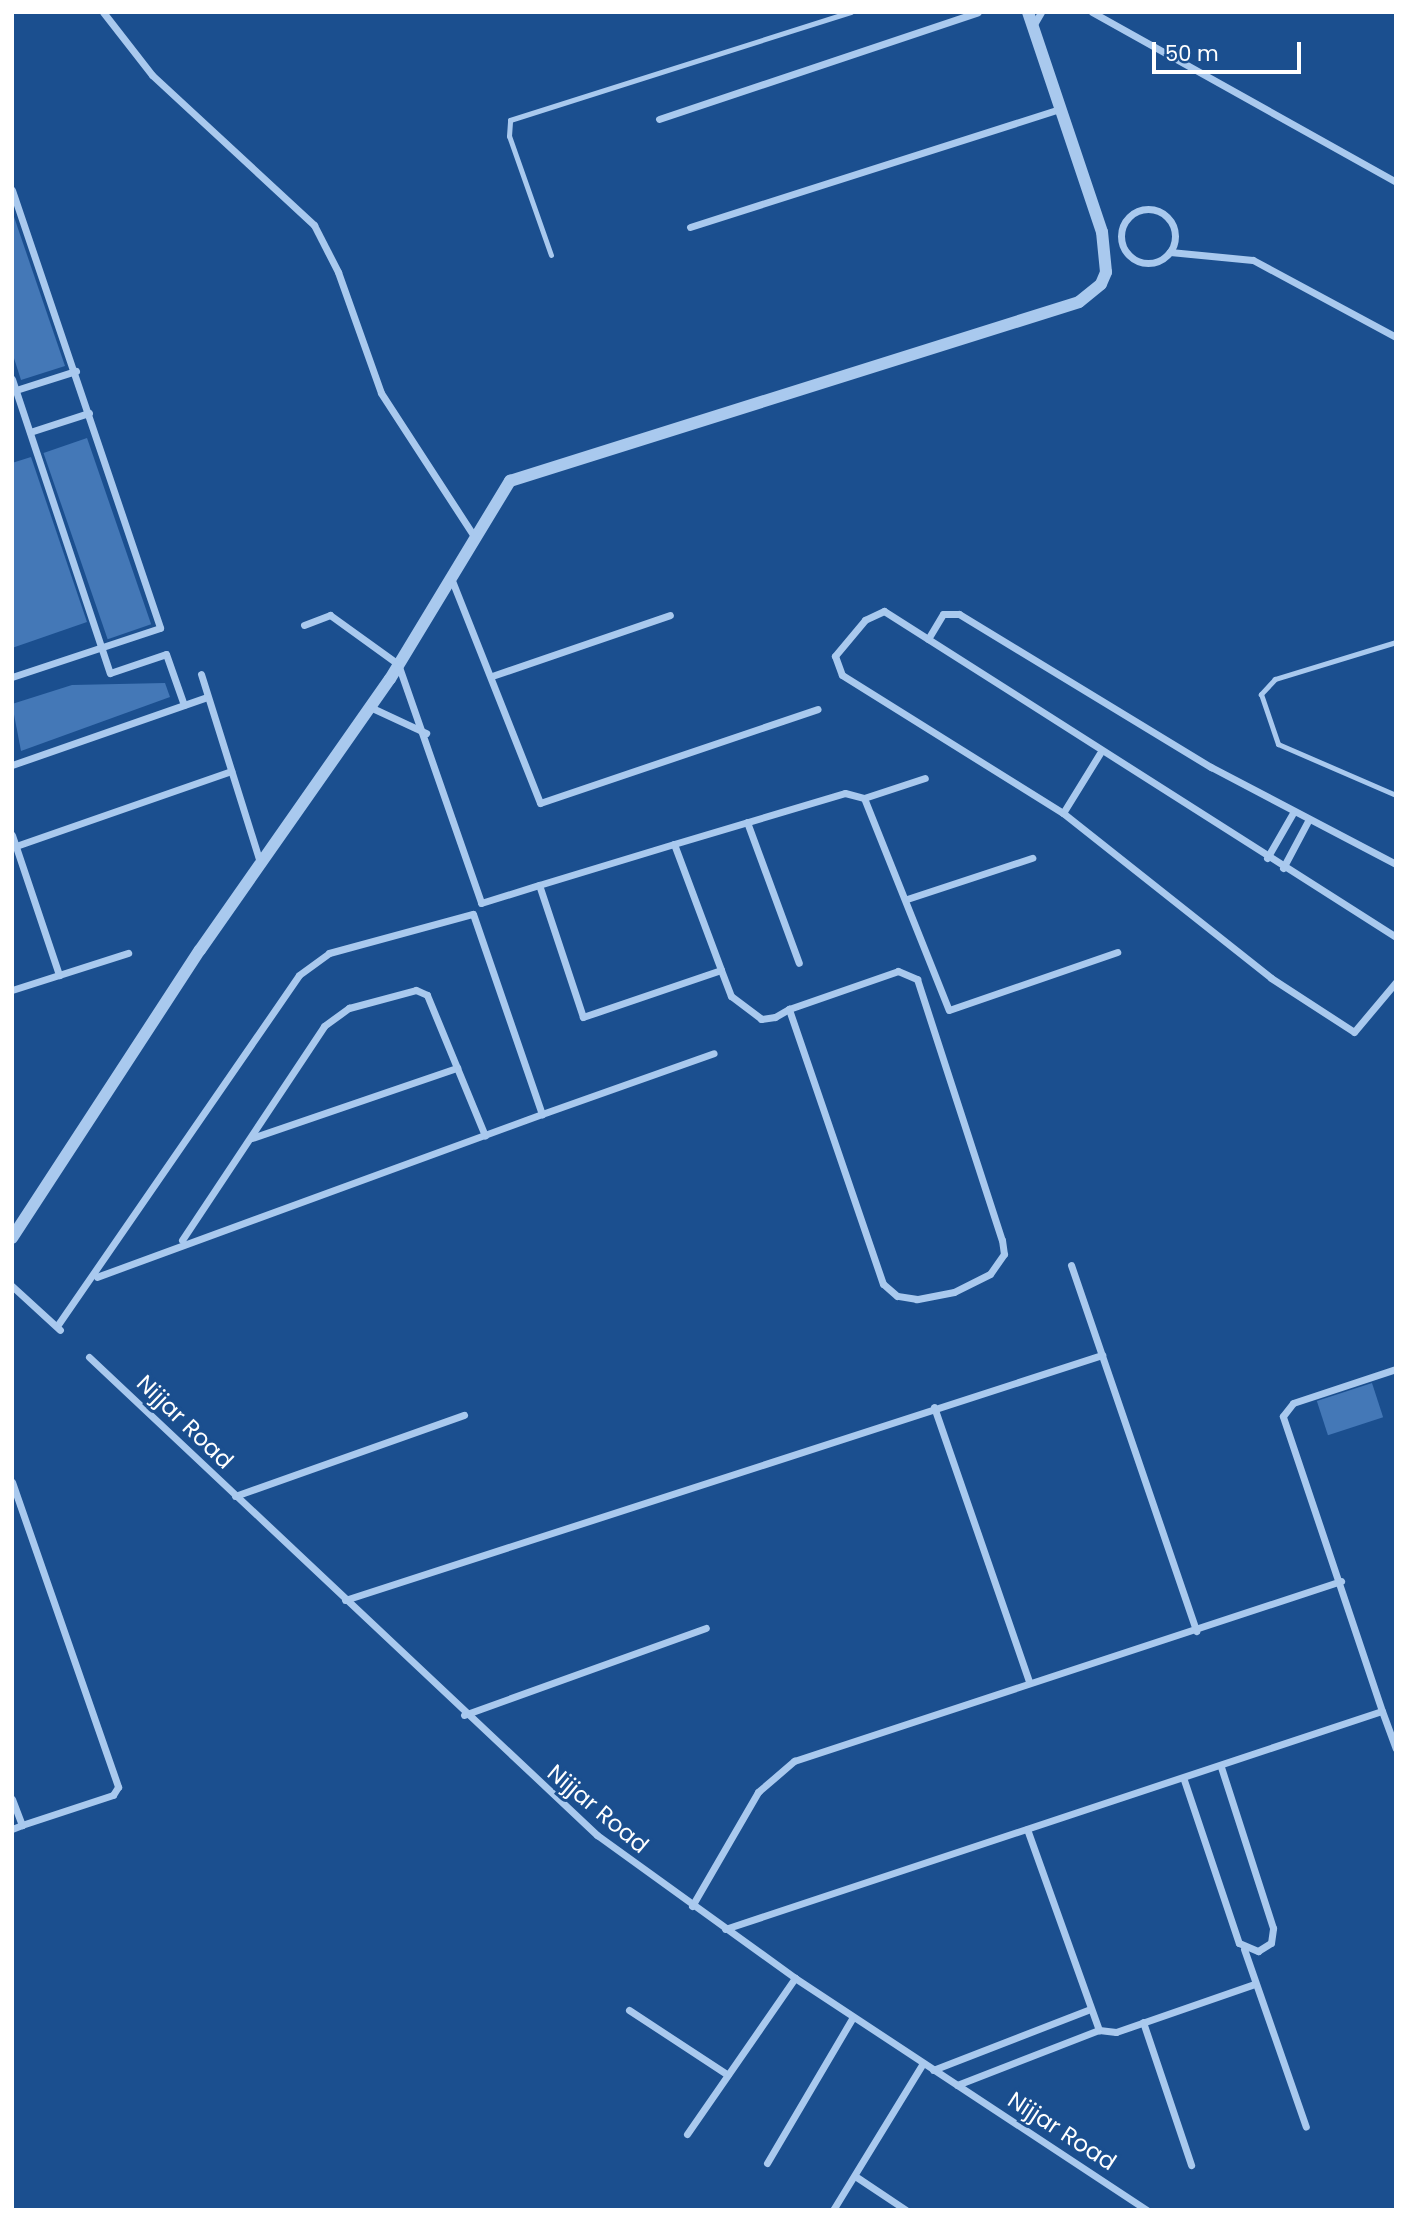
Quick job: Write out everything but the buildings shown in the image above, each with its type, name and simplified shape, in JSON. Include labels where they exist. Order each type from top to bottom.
[{"type":"street","points":[[103,12],[152,75],[314,225],[338,272],[381,393],[474,536]]},
{"type":"street","points":[[660,119],[978,12]]},
{"type":"street","points":[[12,1238],[261,863],[370,707],[450,577],[495,497],[519,474],[625,448],[1079,302],[1106,272],[1104,239],[1028,12]]},
{"type":"street","points":[[1033,27],[1041,12]]},
{"type":"street","points":[[1092,12],[1396,183]]},
{"type":"street","points":[[690,227],[1060,109]]},
{"type":"street","points":[[12,190],[76,371],[160,628],[12,677]]},
{"type":"street","points":[[1121,235],[1130,215],[1155,209],[1174,226],[1170,252]]},
{"type":"street","points":[[1104,239],[1121,235]]},
{"type":"street","points":[[1121,235],[1137,261],[1155,262],[1170,252],[1252,260],[1396,337]]},
{"type":"street","points":[[16,390],[76,371]]},
{"type":"street","points":[[12,379],[110,673],[166,654],[184,705]]},
{"type":"street","points":[[30,432],[89,413]]},
{"type":"street","points":[[450,577],[492,676],[540,803],[818,709]]},
{"type":"street","points":[[1396,937],[1100,753],[928,639],[880,611],[835,656],[835,666],[1063,813],[1271,978],[1354,1032],[1396,982]]},
{"type":"street","points":[[928,639],[943,614],[959,614],[1294,811],[1396,864]]},
{"type":"street","points":[[304,625],[330,615],[398,664],[426,733],[481,903],[845,793],[864,798],[925,778]]},
{"type":"street","points":[[492,676],[670,615]]},
{"type":"street","points":[[201,674],[261,863]]},
{"type":"street","points":[[12,765],[207,697]]},
{"type":"street","points":[[370,707],[426,733]]},
{"type":"street","points":[[1063,813],[1100,753]]},
{"type":"street","points":[[16,846],[231,771]]},
{"type":"street","points":[[864,798],[907,899],[949,1010],[1116,952]]},
{"type":"street","points":[[1267,858],[1294,811]]},
{"type":"street","points":[[1283,868],[1309,819]]},
{"type":"street","points":[[747,822],[799,963]]},
{"type":"street","points":[[12,835],[59,975]]},
{"type":"street","points":[[674,844],[721,970],[745,1010],[761,1019],[789,1009],[898,971],[917,979],[1002,1240],[1004,1254],[990,1274],[954,1292],[917,1300],[897,1296],[883,1284],[789,1009]]},
{"type":"street","points":[[907,899],[1032,858]]},
{"type":"street","points":[[12,869],[23,865]]},
{"type":"street","points":[[539,885],[583,1017],[721,970]]},
{"type":"street","points":[[12,1286],[58,1328],[97,1277],[299,975],[329,953],[473,914],[542,1114]]},
{"type":"street","points":[[12,990],[128,953]]},
{"type":"street","points":[[182,1241],[324,1026],[349,1008],[423,991],[485,1136]]},
{"type":"street","points":[[97,1277],[182,1241],[714,1054]]},
{"type":"street","points":[[251,1138],[457,1068]]},
{"type":"street","points":[[1071,1265],[1196,1631]]},
{"type":"street","points":[[345,1600],[1102,1355]]},
{"type":"street","name":"Nijjar Road","points":[[89,1357],[549,1795],[692,1906],[795,1978],[1147,2210]]},
{"type":"street","points":[[1396,1369],[1283,1410],[1396,1749]]},
{"type":"street","points":[[934,1408],[1029,1681]]},
{"type":"street","points":[[235,1496],[464,1415]]},
{"type":"street","points":[[12,1482],[118,1787],[113,1795],[12,1829]]},
{"type":"street","points":[[692,1906],[758,1792],[780,1769],[1029,1681],[1196,1631],[1341,1581]]},
{"type":"street","points":[[464,1714],[706,1628]]},
{"type":"street","points":[[725,1929],[1184,1780],[1382,1711]]},
{"type":"street","points":[[1221,1767],[1273,1928],[1271,1943],[1244,1949]]},
{"type":"street","points":[[1184,1780],[1306,2127]]},
{"type":"street","points":[[12,1799],[22,1825]]},
{"type":"street","points":[[1027,1829],[1088,2010],[1099,2031]]},
{"type":"street","points":[[687,2133],[795,1978]]},
{"type":"street","points":[[957,2085],[1099,2031],[1143,2022],[1255,1984]]},
{"type":"street","points":[[629,2010],[728,2075]]},
{"type":"street","points":[[933,2070],[1088,2010]]},
{"type":"street","points":[[767,2163],[853,2017]]},
{"type":"street","points":[[1143,2022],[1191,2165]]},
{"type":"street","points":[[833,2210],[923,2063]]},
{"type":"street","points":[[855,2176],[906,2210]]},
{"type":"lane","points":[[551,255],[509,136],[510,120],[851,12]]},
{"type":"lane","points":[[1396,642],[1275,679],[1261,694],[1278,744],[1396,796]]}]
